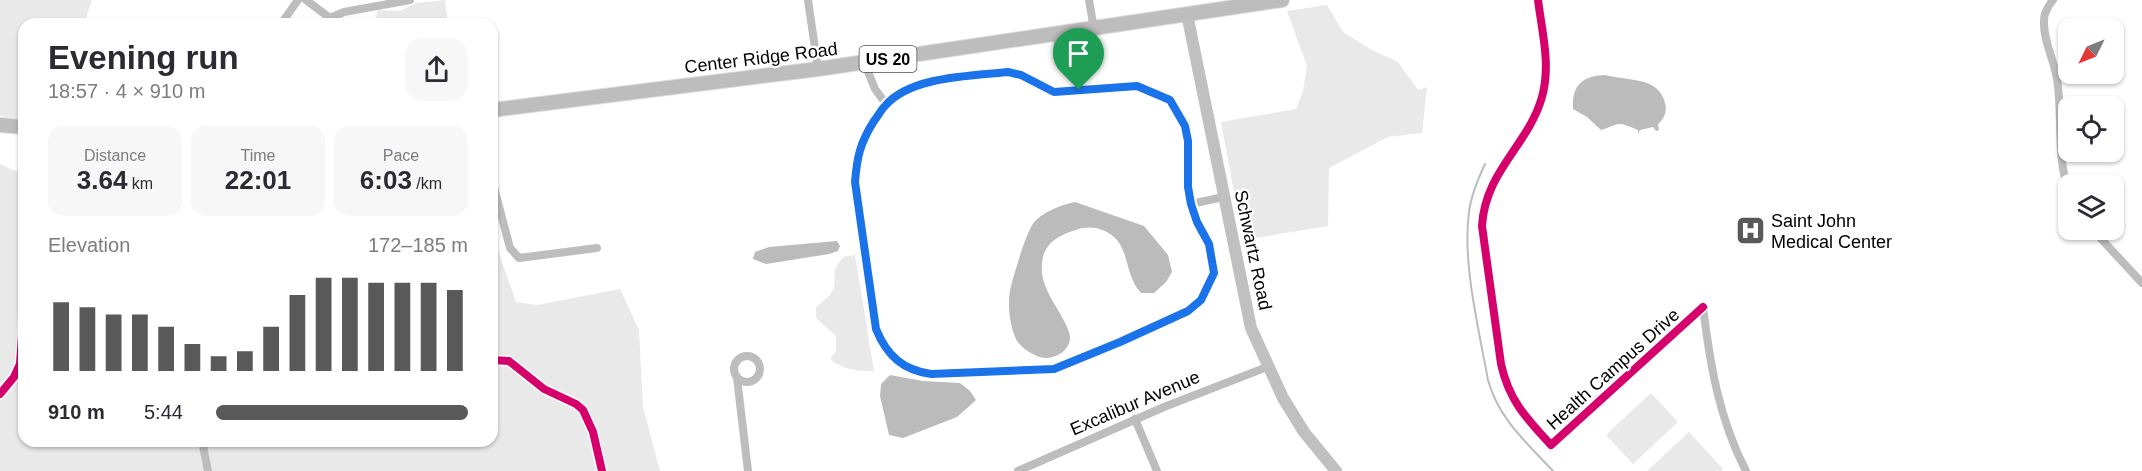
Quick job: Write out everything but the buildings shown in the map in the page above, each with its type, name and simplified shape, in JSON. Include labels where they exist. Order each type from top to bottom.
[{"type":"main road","name":"Center Ridge Road","points":[[498,109],[818,69],[1282,0]]},
{"type":"main road","points":[[0,125],[18,126]]},
{"type":"street","points":[[284,18],[298,0]]},
{"type":"street","points":[[306,0],[327,18]]},
{"type":"street","points":[[335,18],[344,12],[410,0]]},
{"type":"street","points":[[808,0],[818,69]]},
{"type":"street","points":[[1089,0],[1094,29]]},
{"type":"street","name":"Health Campus Drive","points":[[1538,0],[1546,61],[1542,97],[1529,126],[1493,182],[1482,219],[1482,240],[1503,376],[1509,392],[1518,408],[1551,446],[1702,307],[1716,395],[1746,471]]},
{"type":"street","points":[[2053,0],[2046,11],[2044,27],[2057,80],[2061,115],[2060,153],[2065,174]]},
{"type":"street","points":[[2040,2],[2046,11]]},
{"type":"street","name":"Schwartz Road","points":[[1187,14],[1251,328],[1283,398],[1304,432],[1336,471]]},
{"type":"street","points":[[1060,34],[1066,42],[1079,90]]},
{"type":"street","points":[[864,62],[875,88],[886,104]]},
{"type":"street","points":[[1008,72],[1021,75],[1054,92],[1137,86],[1170,100],[1185,126],[1188,141],[1188,187],[1191,204],[1197,222],[1209,244],[1214,273],[1201,300],[1188,311],[1054,369],[931,374],[914,372],[896,360],[882,345],[876,329],[855,182],[857,159],[863,138],[886,104],[905,91],[934,81],[1008,72]]},
{"type":"street","points":[[1191,204],[1223,197]]},
{"type":"street","points":[[498,203],[510,248],[519,258],[597,248]]},
{"type":"street","points":[[2102,240],[2142,283]]},
{"type":"street","name":"Excalibur Avenue","points":[[1018,471],[1135,419],[1267,367]]},
{"type":"street","points":[[737,378],[748,471]]},
{"type":"street","points":[[1135,419],[1156,471]]},
{"type":"street","points":[[203,447],[208,471]]},
{"type":"shaded area","points":[[0,0],[92,0],[86,18],[18,18],[18,118],[0,116]]},
{"type":"shaded area","points":[[445,0],[447,18],[376,18],[377,10],[400,11],[416,3]]},
{"type":"shaded area","points":[[1327,5],[1343,32],[1372,50],[1398,62],[1418,90],[1427,87],[1422,133],[1388,137],[1329,168],[1328,226],[1243,240],[1221,122],[1296,109],[1303,91],[1307,66],[1287,11]]},
{"type":"shaded area","points":[[1605,75],[1641,81],[1656,88],[1662,94],[1666,112],[1658,124],[1659,130],[1656,131],[1653,127],[1640,130],[1638,134],[1638,130],[1619,124],[1601,130],[1587,117],[1573,109],[1576,88],[1584,80]]},
{"type":"shaded area","points":[[0,164],[18,171],[18,447],[498,447],[498,250],[516,302],[537,305],[620,289],[639,330],[643,407],[660,471],[0,471]]},
{"type":"shaded area","points":[[1075,202],[1144,226],[1168,255],[1172,272],[1166,282],[1154,293],[1141,293],[1132,279],[1123,250],[1114,237],[1106,231],[1081,228],[1060,236],[1045,251],[1042,268],[1046,287],[1065,323],[1070,338],[1069,344],[1061,353],[1043,358],[1025,349],[1016,339],[1009,312],[1011,286],[1025,242],[1035,221],[1054,209]]},
{"type":"shaded area","points":[[837,241],[840,246],[838,251],[829,254],[766,264],[753,259],[755,252],[769,247]]},
{"type":"shaded area","points":[[855,255],[874,371],[840,366],[830,359],[836,351],[836,336],[816,318],[816,307],[834,289],[835,269],[843,257]]},
{"type":"shaded area","points":[[890,375],[923,381],[960,383],[976,400],[957,417],[903,438],[889,435],[880,396],[881,384]]},
{"type":"shaded area","points":[[1651,393],[1678,422],[1633,464],[1606,435]]},
{"type":"shaded area","points":[[1689,432],[1723,469],[1721,471],[1647,471]]},
{"type":"waterway","points":[[1485,164],[1471,199],[1467,232],[1472,296],[1488,380],[1506,418],[1553,471]]},
{"type":"cycle path","points":[[1538,0],[1546,61],[1545,85],[1536,114],[1491,190],[1482,226],[1501,364],[1514,399],[1551,445],[1703,307]]},
{"type":"cycle path","points":[[1008,72],[1021,75],[1054,92],[1137,86],[1170,100],[1185,126],[1188,141],[1188,187],[1191,204],[1197,222],[1209,244],[1214,272],[1201,300],[1188,311],[1054,369],[931,374],[921,372],[904,365],[890,354],[876,329],[855,182],[860,150],[874,121],[896,96],[925,83],[942,79],[1008,72]]},
{"type":"cycle path","points":[[498,360],[509,361],[544,389],[576,404],[583,410],[593,432],[602,471]]},
{"type":"cycle path","points":[[0,394],[18,368]]},
{"type":"place","name":"Saint John Medical Center","points":[[1750,231]]},
{"type":"route","points":[[1008,72],[1021,75],[1054,92],[1079,90],[1137,86],[1170,100],[1183,119],[1188,141],[1188,187],[1191,204],[1197,222],[1209,244],[1214,273],[1201,300],[1188,311],[1054,369],[931,374],[914,372],[896,360],[882,345],[876,329],[855,182],[857,159],[863,138],[886,104],[905,91],[934,81],[1008,72]]}]
